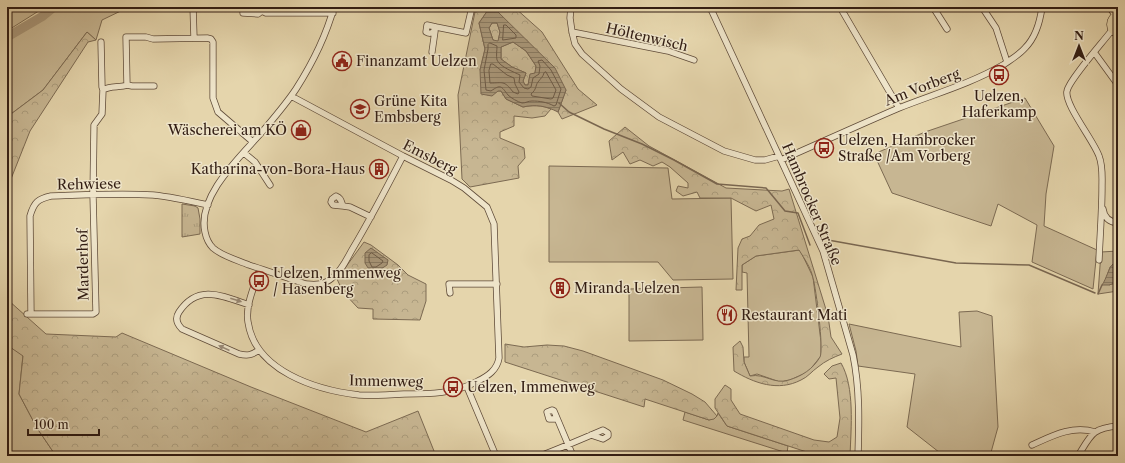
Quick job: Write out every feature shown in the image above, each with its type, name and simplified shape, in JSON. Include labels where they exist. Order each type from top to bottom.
[{"type":"main road","points":[[1110,7],[1117,14],[1111,21],[1115,32]]},
{"type":"street","points":[[193,7],[194,38]]},
{"type":"street","points":[[243,7],[243,14],[258,14],[260,9],[266,13],[334,10],[318,49],[291,96],[220,180],[204,217],[204,228],[212,248],[225,255],[260,269],[306,284],[314,285],[325,282],[334,277],[344,264],[403,156]]},
{"type":"street","points":[[432,52],[435,29],[466,33],[472,7]]},
{"type":"street","name":"Am Vorberg","points":[[571,7],[570,18],[575,44],[582,54],[621,89],[659,117],[724,151],[755,160],[780,158],[899,108],[981,77],[1007,62],[1024,49],[1031,40],[1040,20],[1042,7]]},
{"type":"street","name":"Hambrocker Straße","points":[[710,7],[820,245],[827,265],[853,355],[858,386],[858,456]]},
{"type":"street","points":[[840,7],[899,108]]},
{"type":"street","points":[[933,7],[947,29]]},
{"type":"street","points":[[982,7],[996,28],[1007,62]]},
{"type":"street","name":"Höltenwisch","points":[[572,32],[668,51],[694,60]]},
{"type":"street","points":[[1099,260],[1102,205],[1102,173],[1100,158],[1094,144],[1070,107],[1066,93],[1068,87],[1094,52],[1115,32]]},
{"type":"street","points":[[127,85],[126,37],[146,37],[153,39],[211,39],[213,42],[213,98],[218,112],[253,142]]},
{"type":"street","points":[[93,195],[94,125],[102,114],[103,90],[101,42]]},
{"type":"street","points":[[1094,52],[1118,85]]},
{"type":"street","points":[[103,90],[106,88],[127,85],[154,86]]},
{"type":"street","name":"Emsberg","points":[[291,96],[464,188],[487,207],[494,224],[499,358]]},
{"type":"street","points":[[244,153],[255,162],[270,185]]},
{"type":"street","name":"Marderhof","points":[[29,314],[93,314],[96,312],[93,195]]},
{"type":"street","name":"Rehwiese","points":[[29,314],[30,216],[32,207],[40,199],[51,196],[152,195],[208,205]]},
{"type":"street","points":[[1102,205],[1107,219],[1111,222],[1118,223]]},
{"type":"street","points":[[343,206],[350,207],[371,217]]},
{"type":"street","name":"Immenweg","points":[[260,269],[249,304],[249,329],[260,350],[278,368],[295,377],[325,388],[360,395],[438,393],[455,391],[467,387],[486,377],[495,370],[499,358]]},
{"type":"street","points":[[450,293],[449,284],[497,284]]},
{"type":"street","points":[[249,304],[214,294],[204,294],[187,301],[178,313],[177,321],[178,325],[182,329],[239,354],[246,356],[252,355],[260,350]]},
{"type":"street","points":[[467,387],[496,456]]},
{"type":"street","points":[[557,419],[573,456]]},
{"type":"street","points":[[1078,456],[1094,432],[1118,426]]},
{"type":"street","points":[[1032,445],[1070,430],[1089,430],[1094,432]]},
{"type":"street","points":[[540,456],[591,435]]},
{"type":"green space","points":[[7,7],[45,7],[7,31]]},
{"type":"green space","points":[[59,7],[129,7],[102,20],[96,40],[87,32],[43,90],[7,117],[7,41],[43,20]]},
{"type":"green space","points":[[476,7],[490,7],[479,23],[485,49],[480,70],[498,91],[501,91],[506,99],[523,107],[537,106],[551,109],[545,116],[532,118],[514,116],[514,126],[500,132],[500,138],[524,148],[525,158],[518,166],[519,178],[470,187],[462,179],[458,95]]},
{"type":"green space","points":[[497,7],[514,7],[542,32],[578,89],[597,105],[562,119],[558,112],[566,90],[498,12]]},
{"type":"green space","points":[[492,23],[497,23],[500,32],[498,42],[493,40],[489,28]]},
{"type":"green space","points":[[87,32],[96,40],[88,42],[30,131],[7,189],[7,146],[10,138],[7,131],[7,117],[43,90]]},
{"type":"green space","points":[[513,42],[526,51],[536,66],[535,73],[530,75],[528,85],[525,85],[523,81],[526,73],[512,67],[501,59],[501,47]]},
{"type":"green space","points":[[1025,98],[1054,146],[1046,194],[1044,226],[1097,250],[1093,289],[1032,262],[1037,225],[998,204],[991,226],[892,193],[874,154],[925,132]]},
{"type":"green space","points":[[625,127],[649,146],[726,188],[782,191],[789,189],[828,316],[831,337],[842,354],[824,363],[808,376],[792,384],[775,386],[766,384],[750,379],[734,371],[733,347],[740,341],[743,347],[744,362],[750,376],[760,376],[784,381],[807,372],[814,365],[820,357],[821,343],[816,294],[811,271],[799,250],[756,256],[742,265],[742,290],[736,290],[738,248],[742,239],[750,236],[759,225],[774,219],[771,205],[756,211],[731,198],[700,198],[697,192],[683,196],[676,191],[678,186],[688,188],[688,183],[662,162],[653,166],[640,160],[630,164],[623,152],[612,160],[609,141]]},
{"type":"green space","points":[[549,166],[668,168],[672,199],[731,198],[733,279],[673,280],[658,262],[549,262]]},
{"type":"green space","points":[[182,204],[195,206],[198,208],[200,234],[182,237]]},
{"type":"green space","points":[[364,242],[371,245],[398,265],[408,275],[426,284],[426,301],[420,320],[373,319],[373,309],[358,308],[343,292],[337,279]]},
{"type":"green space","points":[[800,250],[813,277],[821,342],[821,356],[808,372],[790,380],[780,382],[757,374],[750,376],[744,362],[744,357],[749,357],[747,273],[742,272],[742,265],[756,256]]},
{"type":"green space","points":[[1118,251],[1118,265],[1114,264],[1110,267],[1106,279],[1109,285],[1118,282],[1118,291],[1098,294],[1101,252]]},
{"type":"green space","points":[[702,287],[703,340],[629,341],[629,289]]},
{"type":"green space","points":[[7,297],[8,300],[46,334],[116,337],[122,333],[251,387],[366,432],[418,411],[436,456],[56,456],[37,428],[19,394],[23,356],[7,345]]},
{"type":"green space","points":[[977,311],[992,316],[998,427],[990,456],[944,456],[907,427],[915,374],[858,366],[849,324],[961,347],[959,312]]},
{"type":"green space","points":[[505,344],[524,347],[547,345],[564,346],[583,351],[663,380],[692,394],[705,402],[717,416],[714,419],[709,420],[645,399],[644,407],[505,362]]},
{"type":"green space","points":[[7,345],[23,355],[19,394],[37,428],[56,456],[7,456]]},
{"type":"green space","points":[[841,363],[848,384],[850,396],[850,456],[819,456],[727,426],[715,408],[715,399],[725,385],[731,389],[731,400],[740,414],[814,440],[829,442],[837,437],[840,418],[836,378],[829,379],[824,374],[832,366]]},
{"type":"green space","points":[[685,412],[709,420],[717,416],[718,413],[727,426],[788,446],[787,453],[683,420]]},
{"type":"water","points":[[490,7],[497,7],[498,12],[555,68],[566,90],[558,112],[541,106],[523,107],[506,99],[501,91],[498,91],[492,96],[481,94],[480,70],[485,49],[479,23]],"holes":[[[492,23],[497,23],[500,32],[498,41],[493,40],[489,28]],[[513,42],[526,51],[536,66],[535,73],[530,74],[528,85],[525,85],[523,81],[526,73],[512,67],[501,59],[501,47]]]},
{"type":"water","points":[[371,248],[388,260],[387,265],[378,271],[370,271],[365,263],[365,253]]},
{"type":"water","points":[[1114,263],[1118,265],[1118,282],[1109,285],[1102,285],[1110,268]]},
{"type":"waterway","points":[[7,37],[43,16],[54,7]]},
{"type":"waterway","points":[[391,7],[402,11],[413,7]]},
{"type":"waterway","points":[[487,7],[491,10]]},
{"type":"waterway","points":[[559,103],[569,112],[604,129],[642,144],[717,184],[766,188],[785,211],[798,213],[810,245]]},
{"type":"waterway","points":[[828,240],[956,263],[1029,265],[1095,293]]},
{"type":"waterway","points":[[1098,294],[1102,285]]},
{"type":"place","name":"Finanzamt Uelzen","points":[[342,61]]},
{"type":"place","name":"Uelzen, Haferkamp","points":[[999,75]]},
{"type":"place","name":"Grüne Kita Embsberg","points":[[360,109]]},
{"type":"place","name":"Wäscherei am KÖ","points":[[301,130]]},
{"type":"place","name":"Uelzen, Hambrocker Straße /Am Vorberg","points":[[824,148]]},
{"type":"place","name":"Katharina-von-Bora-Haus","points":[[379,169]]},
{"type":"place","name":"Uelzen, Immenweg / Hasenberg","points":[[259,281]]},
{"type":"place","name":"Miranda Uelzen","points":[[560,288]]},
{"type":"place","name":"Restaurant Mati","points":[[727,315]]},
{"type":"place","name":"Uelzen, Immenweg","points":[[453,387]]}]
